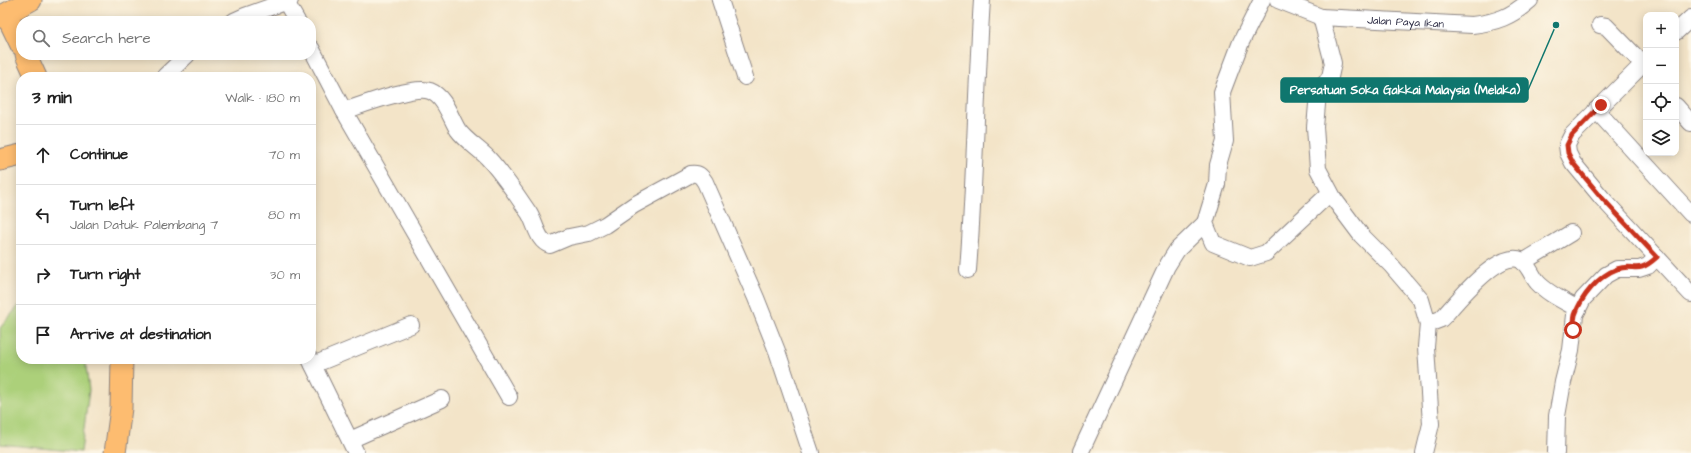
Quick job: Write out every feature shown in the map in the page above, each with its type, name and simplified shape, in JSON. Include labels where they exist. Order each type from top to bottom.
[{"type":"main road","points":[[16,37],[2,13],[31,0]]},
{"type":"main road","points":[[28,60],[34,72]]},
{"type":"main road","points":[[0,160],[16,156]]},
{"type":"main road","points":[[0,160],[16,162]]},
{"type":"main road","points":[[115,453],[122,408],[122,364]]},
{"type":"street","points":[[720,0],[745,77]]},
{"type":"street","points":[[968,270],[974,190],[978,63],[982,0]]},
{"type":"street","points":[[1081,451],[1167,266],[1177,250],[1205,223],[1217,184],[1218,165],[1225,141],[1222,92],[1241,42],[1262,0]]},
{"type":"street","name":"Jalan Paya Ikan","points":[[1278,0],[1321,16],[1472,25],[1490,23],[1507,17],[1530,0]]},
{"type":"street","points":[[245,16],[288,1],[295,16]]},
{"type":"street","points":[[1321,16],[1334,63],[1330,77],[1318,93],[1315,127],[1318,169],[1330,193],[1361,235],[1421,300],[1428,324],[1426,347],[1431,424],[1424,453]]},
{"type":"street","points":[[1600,25],[1606,26],[1643,65]]},
{"type":"street","points":[[316,58],[344,111],[509,397]]},
{"type":"street","points":[[169,72],[182,60]]},
{"type":"street","points":[[1643,67],[1596,110],[1572,135],[1567,145],[1568,153],[1573,163],[1602,198],[1691,294]]},
{"type":"street","points":[[344,111],[394,95],[420,90],[429,91],[438,96],[459,131],[488,158],[511,186],[532,218],[542,240],[550,245],[605,225],[634,205],[691,174],[701,176],[706,182],[775,345],[811,453]]},
{"type":"street","points":[[1679,109],[1691,122]]},
{"type":"street","points":[[1596,110],[1691,214]]},
{"type":"street","points":[[1205,223],[1213,243],[1250,258],[1266,253],[1330,193]]},
{"type":"street","points":[[1523,262],[1571,233]]},
{"type":"street","points":[[1556,453],[1557,416],[1571,350],[1575,315],[1582,299],[1606,275],[1617,269],[1639,269],[1648,266],[1657,257]]},
{"type":"street","points":[[1428,324],[1445,315],[1483,275],[1492,268],[1511,260],[1518,259],[1523,262],[1537,282],[1548,292],[1578,308]]},
{"type":"street","points":[[316,360],[411,325]]},
{"type":"street","points":[[312,364],[353,447],[442,399]]},
{"type":"green space","points":[[16,309],[16,364],[86,364],[89,390],[81,452],[0,444],[0,328]]},
{"type":"place","name":"Persatuan Soka Gakkai Malaysia (Melaka)","points":[[1556,25]]},
{"type":"route","points":[[1573,330],[1575,315],[1582,299],[1606,275],[1617,269],[1639,269],[1648,266],[1657,257],[1602,198],[1573,163],[1568,153],[1567,145],[1572,135],[1601,105]]}]
